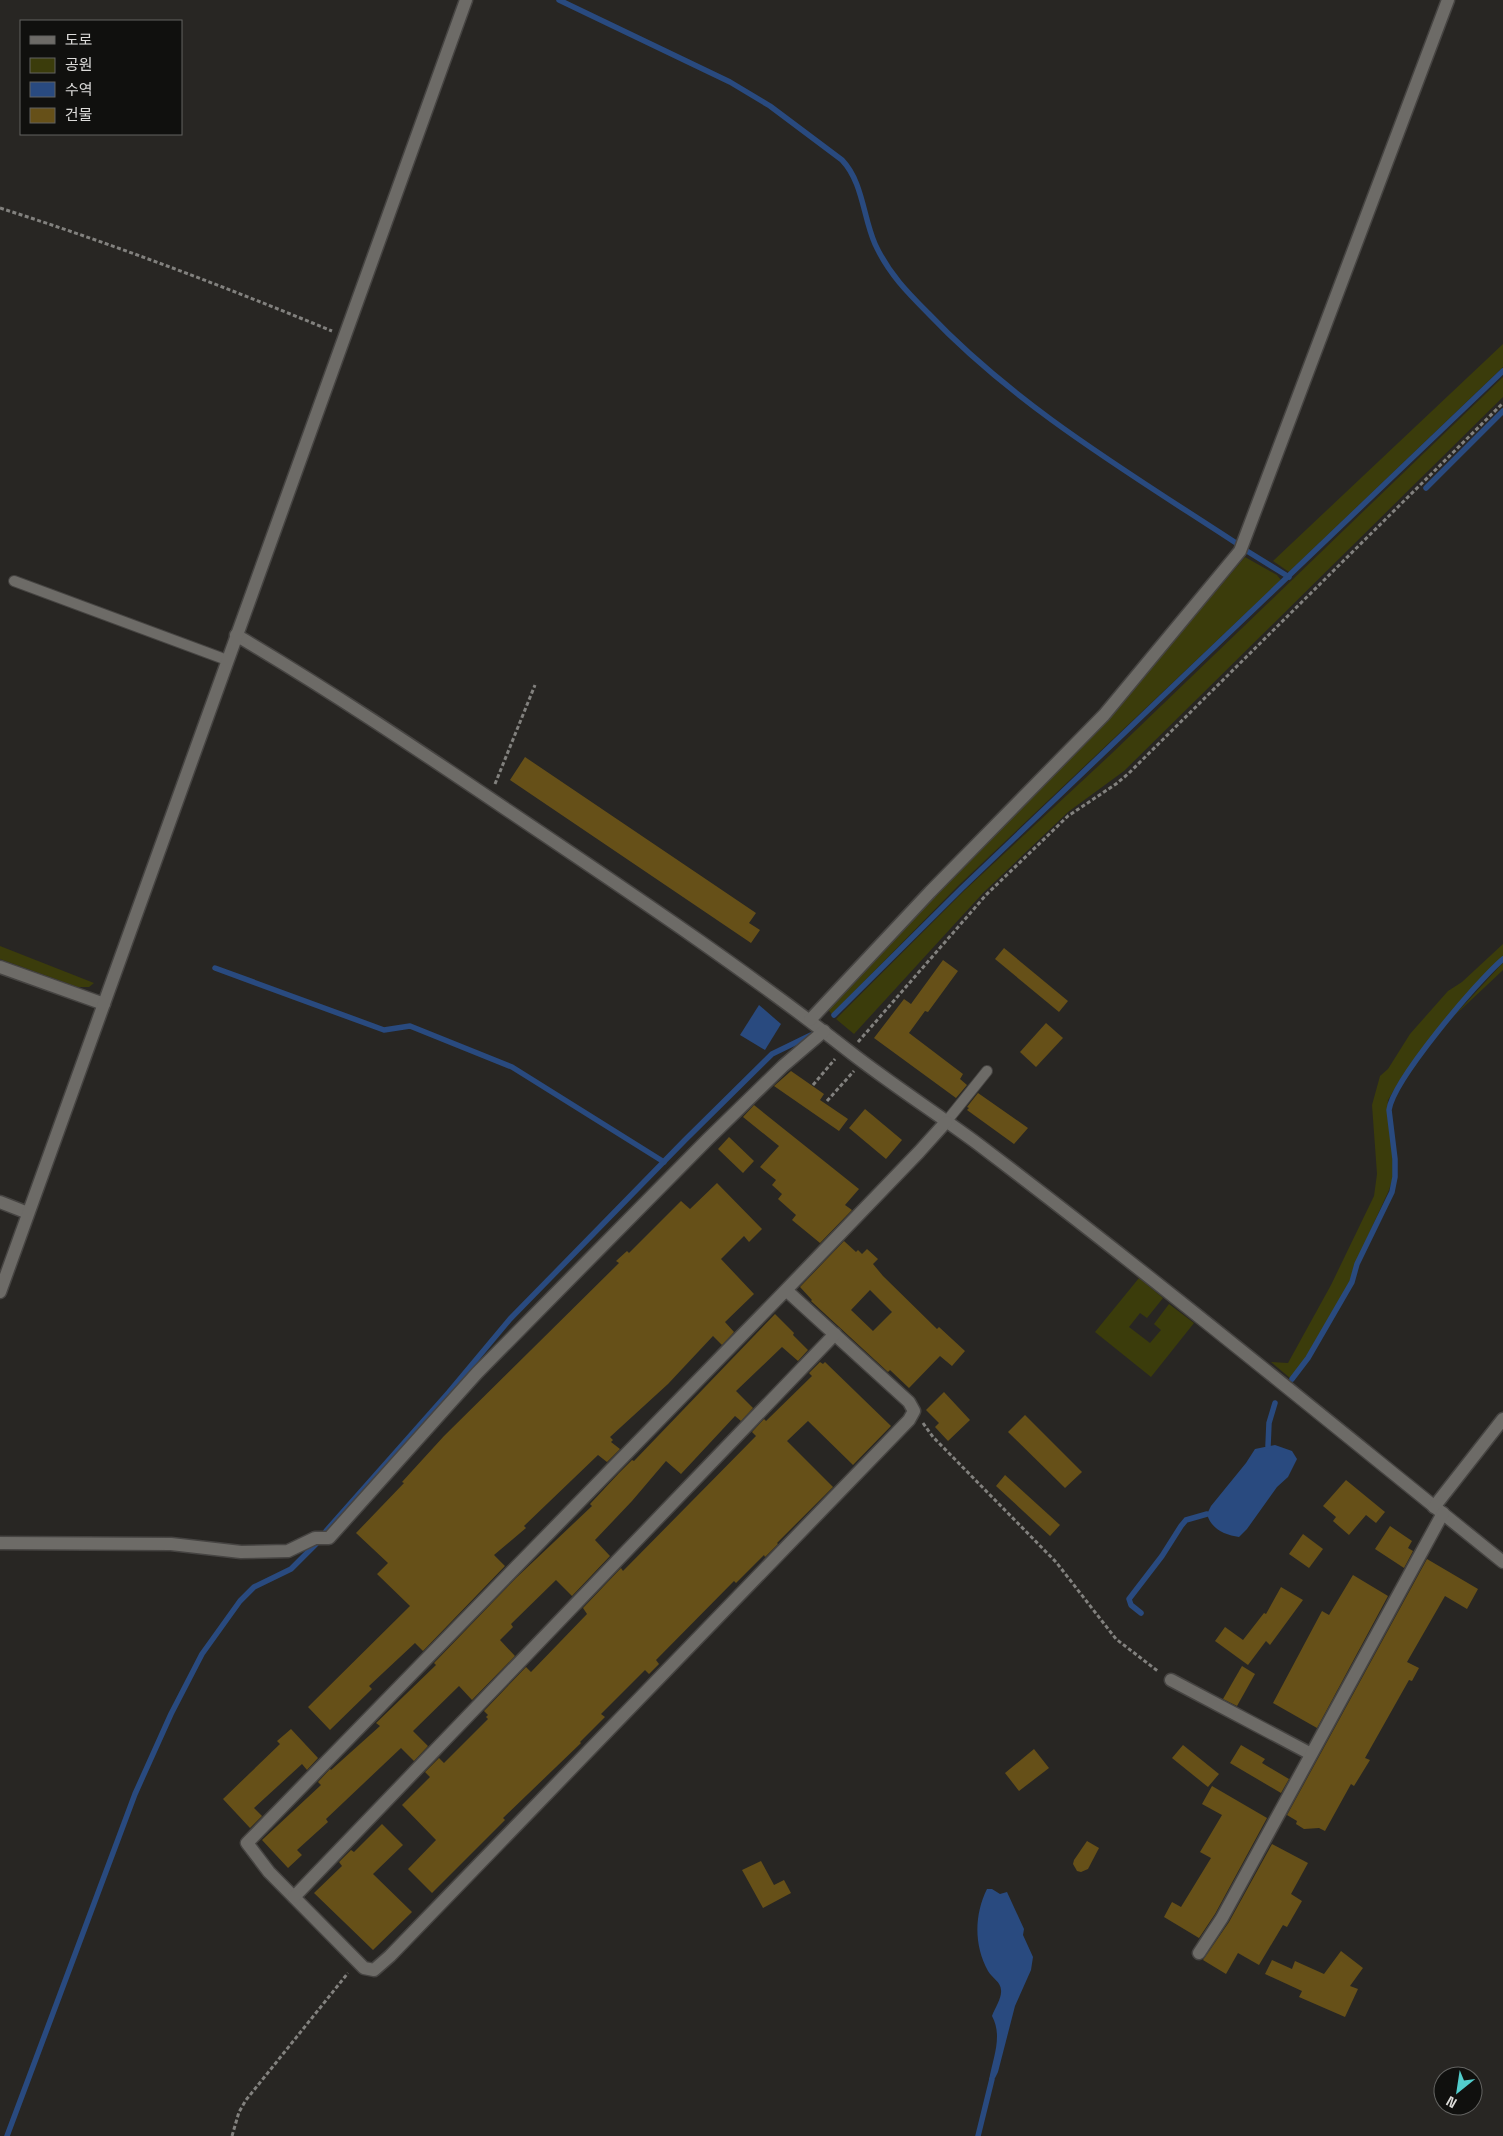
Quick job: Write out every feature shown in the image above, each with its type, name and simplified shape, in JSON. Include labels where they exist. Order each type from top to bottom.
[{"type":"street","points":[[0,1292],[466,0]]},
{"type":"street","points":[[810,1020],[930,892],[1104,715],[1240,551],[1448,0]]},
{"type":"street","points":[[236,635],[301,673],[489,798],[651,907],[824,1030],[847,1050],[946,1122],[1167,1292],[1503,1562]]},
{"type":"street","points":[[0,967],[104,1004]]},
{"type":"street","points":[[0,1542],[171,1544],[241,1552],[288,1551],[315,1538],[329,1538],[476,1373],[708,1139],[824,1030]]},
{"type":"street","points":[[786,1290],[909,1402],[914,1411],[909,1420],[390,1956],[374,1970],[364,1968],[269,1872],[247,1843],[786,1290],[946,1122]]},
{"type":"street","points":[[0,1202],[28,1213]]},
{"type":"street","points":[[294,1898],[835,1334]]},
{"type":"street","points":[[1199,1954],[1222,1918],[1312,1754],[1438,1510],[1503,1419]]},
{"type":"street","points":[[1171,1680],[1312,1754]]},
{"type":"lane","points":[[14,581],[227,660]]},
{"type":"lane","points":[[946,1122],[987,1071]]},
{"type":"path","points":[[0,208],[75,232],[201,278],[344,336]]},
{"type":"path","points":[[813,1086],[986,894],[1068,816],[1128,774],[1503,403]]},
{"type":"path","points":[[489,798],[535,685]]},
{"type":"path","points":[[827,1102],[862,1060]]},
{"type":"path","points":[[914,1411],[933,1437],[1056,1562],[1116,1639],[1151,1667],[1171,1680]]},
{"type":"path","points":[[232,2136],[239,2112],[246,2100],[358,1962]]},
{"type":"green space","points":[[1503,344],[1503,367],[1289,572],[1273,561]]},
{"type":"green space","points":[[1503,377],[1503,397],[1124,771],[1068,812],[983,893],[854,1034],[836,1019],[965,890],[1109,756]]},
{"type":"green space","points":[[1245,557],[1277,575],[1281,580],[958,886],[832,1014],[828,1010],[934,897],[1108,718]]},
{"type":"green space","points":[[1503,944],[1503,957],[1448,1015],[1402,1077],[1388,1100],[1387,1111],[1393,1159],[1393,1177],[1389,1190],[1356,1262],[1350,1282],[1306,1357],[1290,1378],[1271,1362],[1288,1363],[1331,1285],[1374,1196],[1377,1174],[1372,1105],[1380,1076],[1388,1069],[1410,1034],[1448,991],[1462,982]]},
{"type":"green space","points":[[0,946],[94,983],[89,987],[78,987],[0,959]]},
{"type":"green space","points":[[1503,963],[1503,970],[1453,1017],[1499,967]]},
{"type":"green space","points":[[1139,1278],[1163,1298],[1147,1318],[1140,1313],[1129,1327],[1150,1343],[1161,1330],[1154,1324],[1169,1304],[1194,1323],[1151,1377],[1095,1332]]},
{"type":"water","points":[[759,1005],[781,1024],[765,1050],[740,1035]]},
{"type":"water","points":[[1275,1445],[1292,1451],[1297,1459],[1288,1477],[1277,1487],[1247,1529],[1239,1537],[1219,1530],[1212,1524],[1207,1514],[1211,1506],[1255,1449]]},
{"type":"water","points":[[987,1889],[992,1889],[1000,1894],[1007,1892],[1024,1929],[1023,1935],[1033,1957],[1031,1970],[1015,2006],[998,2072],[995,2078],[989,2080],[997,2039],[997,2031],[992,2016],[1001,1990],[1000,1985],[983,1961],[978,1941],[978,1920]]},
{"type":"building","points":[[525,757],[756,913],[749,923],[760,930],[751,943],[510,780]]},
{"type":"building","points":[[1004,948],[1068,1001],[1059,1012],[995,959]]},
{"type":"building","points":[[943,960],[958,971],[928,1012],[925,1011],[909,1033],[963,1074],[960,1079],[967,1085],[956,1098],[874,1038],[904,999],[911,1004]]},
{"type":"building","points":[[1046,1023],[1063,1038],[1036,1067],[1020,1052]]},
{"type":"building","points":[[791,1071],[824,1094],[820,1100],[848,1119],[839,1131],[774,1086]]},
{"type":"building","points":[[978,1093],[1028,1128],[1014,1144],[967,1110],[969,1108],[967,1107]]},
{"type":"building","points":[[754,1105],[859,1189],[845,1205],[852,1210],[820,1243],[792,1220],[796,1215],[778,1199],[782,1194],[772,1185],[776,1180],[760,1167],[779,1146],[743,1117]]},
{"type":"building","points":[[865,1109],[902,1140],[886,1159],[849,1128]]},
{"type":"building","points":[[729,1137],[754,1161],[743,1173],[718,1149]]},
{"type":"building","points":[[717,1183],[762,1229],[749,1242],[744,1236],[721,1259],[754,1294],[725,1322],[734,1332],[722,1345],[713,1336],[668,1384],[610,1437],[613,1440],[611,1442],[620,1449],[607,1462],[598,1455],[524,1526],[526,1528],[494,1555],[505,1566],[423,1651],[415,1643],[369,1686],[372,1689],[330,1730],[308,1707],[410,1606],[377,1574],[388,1563],[356,1533],[404,1483],[402,1482],[444,1436],[619,1263],[616,1261],[627,1251],[629,1253],[681,1201],[690,1209]]},
{"type":"building","points":[[844,1241],[856,1252],[858,1250],[862,1254],[867,1249],[878,1259],[873,1264],[883,1276],[937,1329],[939,1327],[965,1351],[952,1366],[940,1356],[909,1388],[890,1370],[888,1372],[811,1301],[800,1287]],"holes":[[[870,1290],[892,1312],[873,1331],[851,1310]]]},
{"type":"building","points":[[775,1314],[808,1350],[798,1361],[782,1347],[736,1391],[753,1408],[741,1421],[735,1416],[681,1474],[666,1461],[595,1540],[610,1556],[572,1596],[556,1580],[511,1624],[513,1627],[500,1640],[515,1656],[472,1700],[459,1686],[413,1731],[428,1746],[414,1761],[401,1748],[326,1819],[328,1822],[297,1850],[302,1855],[288,1868],[262,1840],[321,1785],[318,1782],[330,1769],[380,1726],[376,1723],[436,1665],[434,1663],[516,1578],[592,1506],[590,1504],[619,1473],[632,1460],[634,1461]]},
{"type":"building","points":[[820,1362],[823,1364],[825,1362],[891,1426],[853,1465],[808,1421],[787,1441],[833,1487],[765,1557],[764,1555],[736,1583],[734,1581],[656,1660],[659,1664],[649,1674],[645,1670],[601,1714],[605,1717],[581,1743],[503,1818],[505,1820],[432,1893],[408,1869],[436,1840],[402,1805],[430,1777],[425,1772],[439,1758],[444,1763],[488,1719],[486,1717],[488,1715],[484,1711],[526,1667],[531,1672],[587,1614],[583,1608],[621,1568],[623,1571],[756,1436],[752,1432],[764,1419],[766,1421],[812,1376],[809,1373]]},
{"type":"building","points":[[944,1392],[970,1420],[948,1441],[935,1427],[939,1423],[926,1410]]},
{"type":"building","points":[[1025,1415],[1082,1472],[1065,1488],[1008,1432]]},
{"type":"building","points":[[1005,1475],[1060,1525],[1050,1536],[996,1486]]},
{"type":"building","points":[[1346,1480],[1385,1512],[1376,1523],[1366,1515],[1349,1535],[1333,1521],[1336,1517],[1323,1506]]},
{"type":"building","points":[[1390,1526],[1412,1541],[1408,1548],[1413,1551],[1404,1568],[1375,1549]]},
{"type":"building","points":[[1303,1534],[1323,1549],[1309,1568],[1289,1554]]},
{"type":"building","points":[[1427,1559],[1478,1589],[1467,1609],[1445,1596],[1407,1662],[1419,1668],[1412,1681],[1409,1680],[1365,1758],[1370,1760],[1354,1786],[1351,1784],[1325,1831],[1319,1828],[1304,1829],[1296,1824],[1297,1821],[1287,1815]]},
{"type":"building","points":[[1353,1575],[1388,1596],[1317,1728],[1273,1703],[1322,1611],[1329,1615]]},
{"type":"building","points":[[1281,1587],[1303,1600],[1270,1645],[1266,1641],[1248,1665],[1215,1641],[1225,1627],[1243,1640],[1264,1613],[1266,1614]]},
{"type":"building","points":[[1242,1666],[1255,1674],[1237,1706],[1223,1699]]},
{"type":"building","points":[[291,1729],[318,1758],[307,1770],[302,1764],[254,1808],[262,1816],[250,1828],[223,1799],[280,1744],[277,1741]]},
{"type":"building","points":[[1183,1745],[1219,1774],[1208,1787],[1172,1758]]},
{"type":"building","points":[[1241,1745],[1265,1759],[1262,1763],[1289,1779],[1281,1793],[1230,1763]]},
{"type":"building","points":[[1034,1749],[1049,1768],[1019,1791],[1005,1773]]},
{"type":"building","points":[[1212,1786],[1267,1818],[1215,1914],[1199,1938],[1164,1917],[1172,1902],[1181,1907],[1211,1858],[1200,1852],[1222,1815],[1202,1804]]},
{"type":"building","points":[[382,1824],[403,1845],[373,1874],[412,1912],[373,1950],[314,1893],[342,1866],[339,1862],[351,1850],[354,1852]]},
{"type":"building","points":[[1087,1841],[1099,1848],[1088,1869],[1081,1872],[1077,1871],[1073,1864],[1074,1860]]},
{"type":"building","points":[[1272,1844],[1308,1863],[1291,1894],[1302,1901],[1287,1927],[1283,1925],[1259,1965],[1238,1953],[1226,1974],[1203,1960],[1229,1922]]},
{"type":"building","points":[[761,1861],[774,1885],[784,1880],[791,1893],[763,1908],[742,1870]]},
{"type":"building","points":[[1341,1951],[1363,1968],[1350,1986],[1358,1989],[1345,2017],[1299,1997],[1302,1991],[1265,1974],[1272,1960],[1292,1969],[1295,1961],[1324,1974]]},
{"type":"waterway","points":[[559,0],[730,82],[770,106],[842,160],[859,189],[871,234],[886,264],[909,294],[962,347],[999,379],[1076,438],[1239,545]]},
{"type":"waterway","points":[[834,1015],[962,888],[1503,371]]},
{"type":"waterway","points":[[1426,488],[1503,411]]},
{"type":"waterway","points":[[1247,551],[1289,577]]},
{"type":"waterway","points":[[1292,1379],[1308,1358],[1352,1282],[1357,1264],[1392,1192],[1395,1177],[1395,1159],[1389,1110],[1394,1096],[1420,1055],[1438,1032],[1475,988],[1503,959]]},
{"type":"waterway","points":[[215,968],[384,1030],[410,1026],[512,1067],[664,1162]]},
{"type":"waterway","points":[[326,1531],[449,1392],[510,1319],[685,1140],[772,1054],[811,1035]]},
{"type":"waterway","points":[[1268,1446],[1269,1423],[1275,1403]]},
{"type":"waterway","points":[[1141,1613],[1131,1605],[1129,1599],[1162,1556],[1186,1520],[1207,1514]]},
{"type":"waterway","points":[[7,2136],[135,1794],[171,1714],[202,1654],[240,1601],[254,1587],[291,1569],[316,1544]]},
{"type":"waterway","points":[[978,2136],[992,2079]]}]
